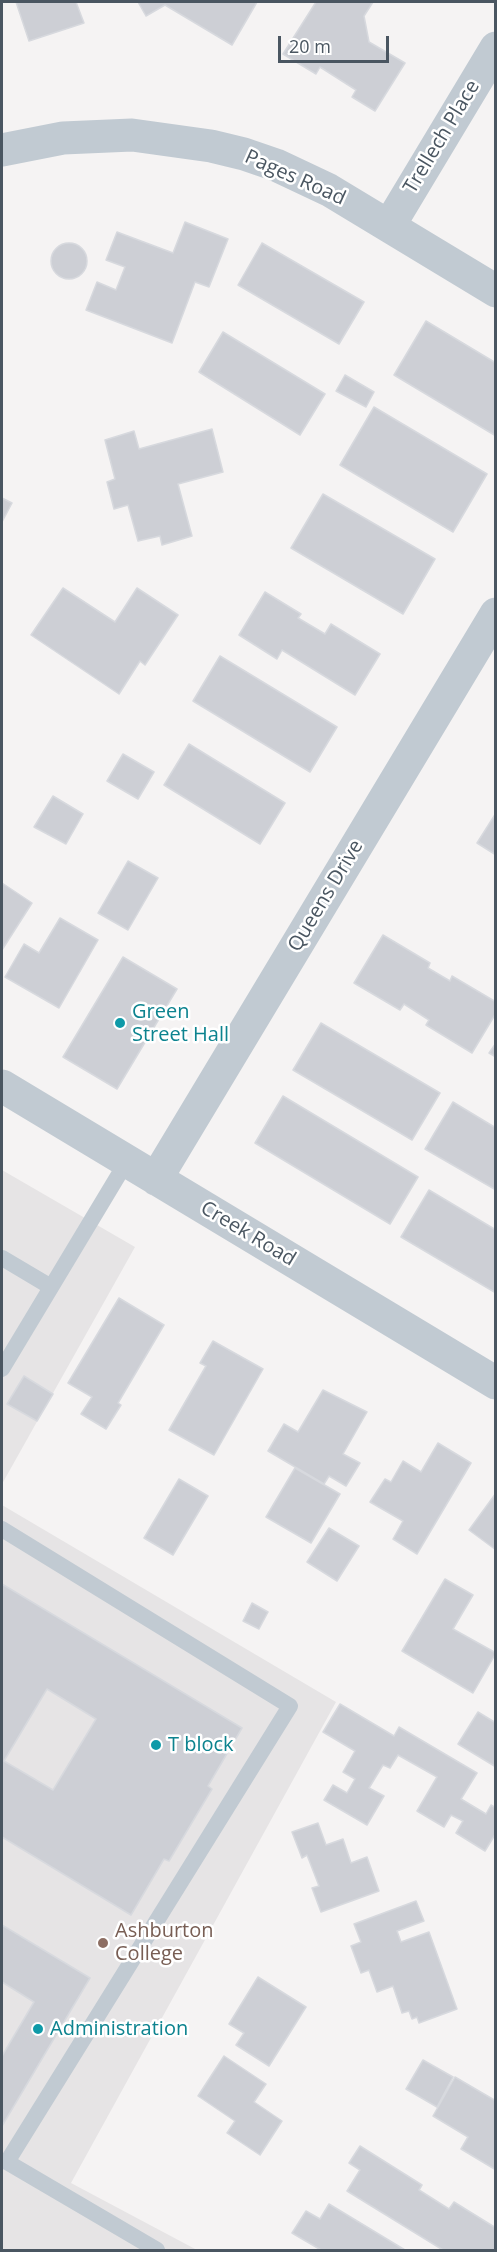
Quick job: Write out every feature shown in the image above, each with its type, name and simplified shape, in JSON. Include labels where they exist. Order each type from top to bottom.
[{"type":"street","name":"Trellech Place","points":[[389,226],[495,48]]},
{"type":"street","name":"Pages Road","points":[[2,150],[101,134],[159,137],[211,146],[276,165],[329,190],[495,291]]},
{"type":"street","name":"Queens Drive","points":[[156,1179],[495,614]]},
{"type":"street","name":"Creek Road","points":[[2,1086],[495,1383]]},
{"type":"lane","points":[[2,1369],[127,1161]]},
{"type":"lane","points":[[2,1258],[51,1287]]},
{"type":"lane","points":[[2,1529],[290,1706],[7,2162],[157,2250]]},
{"type":"shaded area","points":[[2,1170],[135,1247],[2,1484]]},
{"type":"shaded area","name":"Ashburton College","points":[[2,1505],[336,1702],[71,2183],[197,2250],[2,2250]]},
{"type":"building","points":[[16,2],[76,2],[84,23],[29,41]]},
{"type":"building","points":[[138,2],[257,2],[232,45],[165,5],[146,16]]},
{"type":"building","points":[[316,2],[373,2],[364,16],[369,42],[405,63],[375,111],[352,97],[356,90],[320,67],[316,74],[283,54]]},
{"type":"building","points":[[185,222],[228,239],[209,287],[195,282],[172,343],[86,310],[97,282],[116,290],[125,267],[106,260],[117,232],[173,253]]},
{"type":"building","points":[[69,243],[82,248],[87,261],[82,274],[69,279],[56,274],[51,261],[56,248]]},
{"type":"building","points":[[262,243],[364,302],[339,344],[238,285]]},
{"type":"building","points":[[426,321],[496,363],[496,436],[394,375]]},
{"type":"building","points":[[223,332],[325,394],[300,435],[199,372]]},
{"type":"building","points":[[345,375],[374,392],[366,407],[336,391]]},
{"type":"building","points":[[374,407],[487,474],[453,532],[340,465]]},
{"type":"building","points":[[212,429],[223,472],[178,484],[192,536],[162,545],[160,536],[138,541],[128,505],[114,509],[107,482],[115,479],[105,440],[134,431],[139,449]]},
{"type":"building","points":[[323,494],[435,559],[403,614],[291,548]]},
{"type":"building","points":[[2,498],[12,503],[2,522]]},
{"type":"building","points":[[63,588],[115,622],[137,588],[178,615],[145,665],[140,661],[119,694],[31,635]]},
{"type":"building","points":[[265,592],[301,614],[298,618],[325,634],[331,624],[380,654],[355,695],[282,650],[277,659],[239,635]]},
{"type":"building","points":[[220,656],[337,727],[310,772],[193,701]]},
{"type":"building","points":[[189,744],[285,803],[260,844],[164,785]]},
{"type":"building","points":[[123,754],[154,772],[138,799],[107,781]]},
{"type":"building","points":[[53,796],[83,814],[66,844],[34,827]]},
{"type":"building","points":[[496,813],[496,855],[477,843]]},
{"type":"building","points":[[128,861],[158,878],[128,930],[98,913]]},
{"type":"building","points":[[2,883],[32,903],[2,950]]},
{"type":"building","points":[[60,918],[98,940],[59,1008],[5,977],[24,944],[39,953]]},
{"type":"building","points":[[383,935],[430,963],[428,968],[450,981],[452,976],[496,1002],[496,1013],[472,1053],[426,1025],[429,1020],[404,1004],[400,1010],[354,983]]},
{"type":"building","name":"Green Street Hall","points":[[123,957],[177,989],[117,1089],[63,1057]]},
{"type":"building","points":[[321,1023],[440,1093],[412,1140],[293,1070]]},
{"type":"building","points":[[496,1043],[496,1057],[489,1053]]},
{"type":"building","points":[[283,1096],[418,1177],[390,1224],[255,1143]]},
{"type":"building","points":[[453,1102],[496,1128],[496,1190],[425,1149]]},
{"type":"building","points":[[429,1190],[496,1230],[496,1293],[401,1237]]},
{"type":"building","points":[[119,1298],[164,1325],[118,1403],[121,1405],[106,1429],[81,1414],[92,1397],[68,1383]]},
{"type":"building","points":[[213,1341],[263,1369],[214,1455],[169,1430],[206,1366],[200,1363]]},
{"type":"building","points":[[24,1376],[53,1394],[37,1421],[7,1404]]},
{"type":"building","points":[[323,1390],[367,1412],[343,1454],[360,1463],[346,1486],[329,1476],[324,1484],[268,1451],[284,1424],[298,1432]]},
{"type":"building","points":[[438,1443],[471,1463],[417,1554],[393,1539],[403,1521],[370,1502],[385,1479],[391,1482],[403,1461],[421,1472]]},
{"type":"building","points":[[295,1468],[340,1494],[311,1543],[266,1517]]},
{"type":"building","points":[[179,1479],[208,1496],[173,1555],[144,1538]]},
{"type":"building","points":[[496,1493],[496,1550],[469,1530]]},
{"type":"building","points":[[329,1528],[359,1546],[337,1581],[307,1562]]},
{"type":"building","points":[[445,1579],[473,1595],[453,1629],[496,1653],[473,1693],[402,1651]]},
{"type":"building","name":"T block","points":[[2,1584],[242,1728],[208,1786],[212,1789],[169,1861],[164,1859],[131,1915],[2,1837]],"holes":[[[47,1689],[96,1719],[53,1790],[4,1761]]]},
{"type":"building","points":[[252,1603],[268,1612],[259,1629],[243,1621]]},
{"type":"building","points":[[340,1704],[394,1736],[399,1727],[477,1773],[461,1799],[486,1814],[491,1805],[496,1808],[496,1833],[485,1851],[456,1833],[463,1821],[451,1815],[444,1827],[417,1811],[437,1777],[398,1755],[390,1768],[383,1765],[369,1788],[384,1796],[367,1825],[324,1800],[333,1785],[347,1793],[355,1779],[343,1772],[355,1751],[323,1732]]},
{"type":"building","points":[[478,1712],[496,1723],[496,1767],[458,1744]]},
{"type":"building","points":[[318,1823],[326,1845],[343,1839],[351,1863],[367,1857],[379,1891],[321,1912],[312,1888],[319,1886],[307,1855],[302,1858],[292,1832]]},
{"type":"building","points":[[416,1901],[424,1921],[397,1931],[401,1942],[429,1932],[457,2009],[419,2023],[417,2017],[412,2019],[409,2011],[402,2013],[393,1986],[377,1992],[369,1970],[361,1973],[351,1946],[361,1942],[354,1924]]},
{"type":"building","name":"Administration","points":[[2,1925],[90,1978],[2,2126],[2,2056],[34,2002],[2,1982]]},
{"type":"building","points":[[258,1977],[306,2007],[269,2066],[236,2045],[244,2033],[229,2024]]},
{"type":"building","points":[[224,2056],[266,2084],[254,2102],[282,2121],[260,2155],[227,2133],[235,2121],[198,2096]]},
{"type":"building","points":[[423,2060],[453,2077],[437,2107],[406,2089]]},
{"type":"building","points":[[455,2077],[496,2101],[496,2170],[461,2149],[468,2137],[433,2116]]},
{"type":"building","points":[[360,2146],[422,2185],[419,2190],[449,2209],[454,2202],[496,2228],[496,2250],[443,2250],[347,2191],[360,2170],[349,2163]]},
{"type":"building","points":[[329,2204],[405,2250],[321,2250],[292,2233],[306,2211],[320,2219]]},
{"type":"place","name":"Green Street Hall","points":[[120,1023]]},
{"type":"place","name":"T block","points":[[156,1745]]},
{"type":"place","name":"Ashburton College","points":[[103,1943]]},
{"type":"place","name":"Administration","points":[[38,2029]]}]
